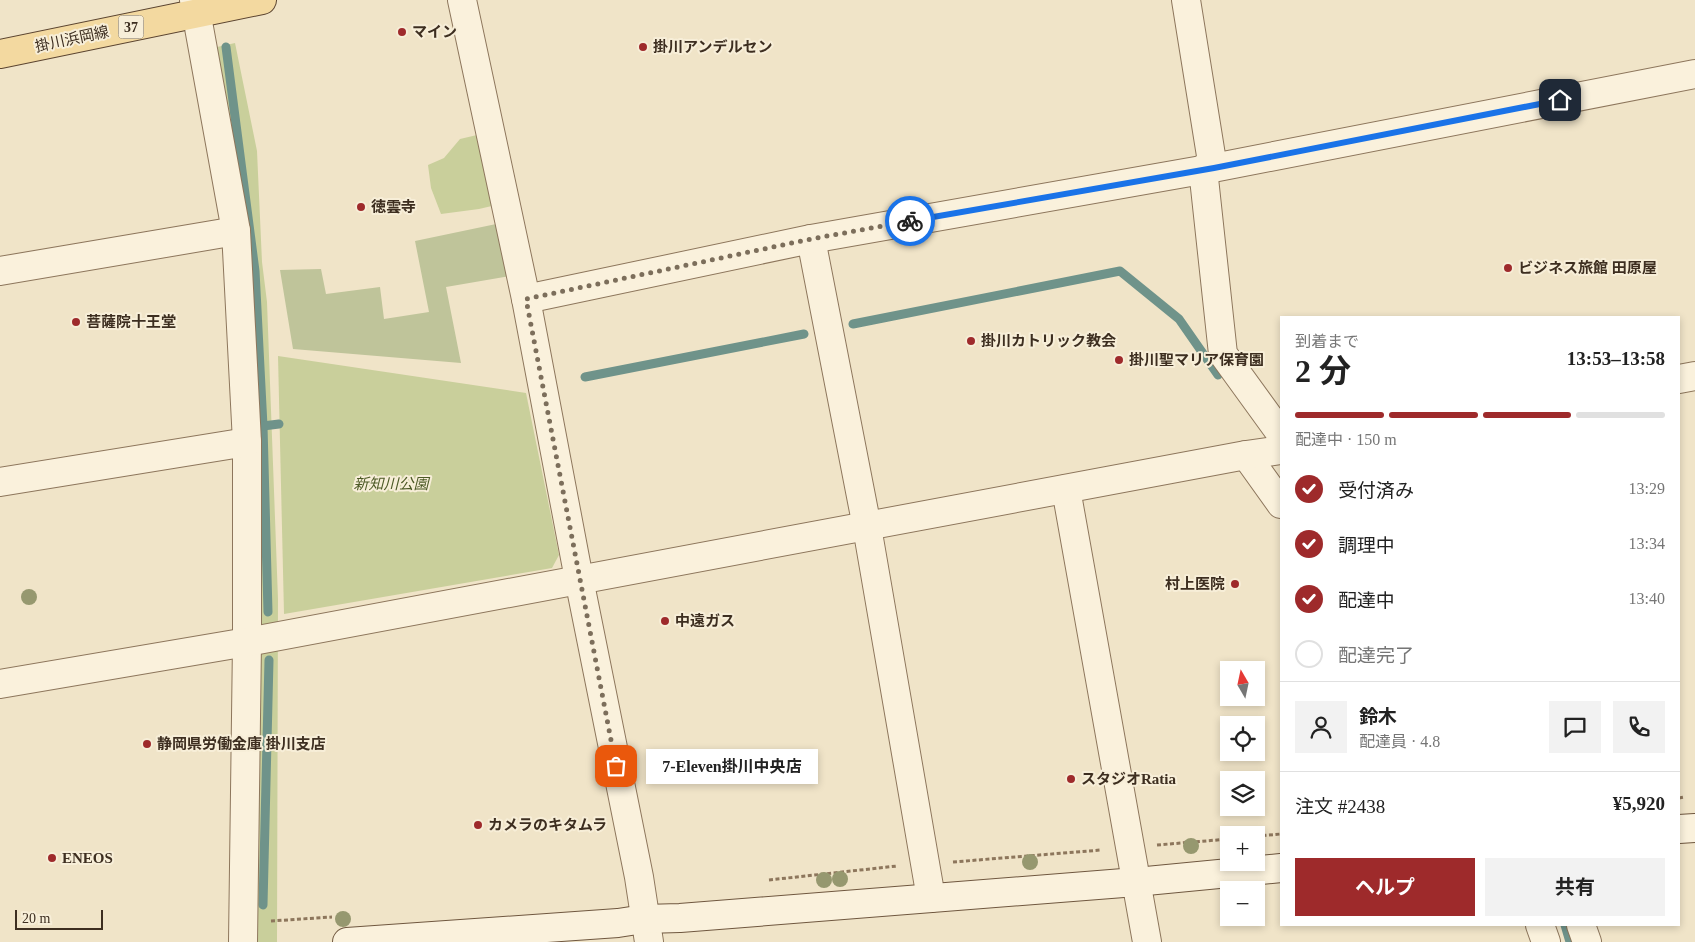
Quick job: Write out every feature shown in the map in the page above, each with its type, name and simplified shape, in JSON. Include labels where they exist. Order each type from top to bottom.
[{"type":"main road","name":"掛川浜岡線","points":[[0,54],[195,7],[262,0]]},
{"type":"street","points":[[462,0],[526,299],[638,877],[646,931]]},
{"type":"street","points":[[1186,0],[1208,168],[1223,354],[1280,433]]},
{"type":"street","points":[[195,7],[236,231],[247,442],[247,642],[243,942]]},
{"type":"street","points":[[526,299],[811,239],[1208,168],[1695,74]]},
{"type":"street","points":[[0,271],[236,231]]},
{"type":"street","points":[[811,239],[867,526],[931,898]]},
{"type":"street","points":[[1680,379],[1695,376]]},
{"type":"street","points":[[0,482],[247,442]]},
{"type":"street","points":[[0,684],[247,642],[1280,450]]},
{"type":"street","points":[[1246,455],[1280,503]]},
{"type":"street","points":[[1066,489],[1146,942]]},
{"type":"street","points":[[1680,829],[1695,828]]},
{"type":"street","points":[[347,942],[618,924],[646,931],[680,918],[1136,882],[1280,868]]},
{"type":"street","points":[[1540,926],[1546,942]]},
{"type":"street","points":[[1581,926],[1587,942]]},
{"type":"path","points":[[1680,798],[1685,797]]},
{"type":"path","points":[[1265,835],[1280,834]]},
{"type":"path","points":[[768,880],[925,863],[1220,840]]},
{"type":"green space","points":[[235,43],[257,151],[262,262],[267,302],[278,599],[277,942],[249,942],[234,147],[217,47]]},
{"type":"green space","points":[[477,135],[496,205],[441,214],[431,188],[428,165],[444,158],[460,139]]},
{"type":"green space","points":[[501,223],[510,276],[446,287],[461,363],[293,349],[280,270],[321,269],[326,294],[380,287],[384,319],[429,312],[415,241]]},
{"type":"green space","name":"新知川公園","points":[[278,356],[526,393],[559,555],[552,568],[284,614]]},
{"type":"waterway","points":[[226,47],[255,271],[263,426],[268,612]]},
{"type":"waterway","points":[[853,324],[1120,271],[1179,319],[1218,375]]},
{"type":"waterway","points":[[585,377],[804,334]]},
{"type":"waterway","points":[[263,426],[279,424]]},
{"type":"waterway","points":[[263,905],[269,660]]},
{"type":"waterway","points":[[1565,926],[1570,942]]},
{"type":"way so far","points":[[616,766],[526,299],[811,239],[910,221]]},
{"type":"place","name":"マイン","points":[[402,32]]},
{"type":"place","name":"掛川アンデルセン","points":[[643,47]]},
{"type":"place","name":"徳雲寺","points":[[361,207]]},
{"type":"place","name":"ビジネス旅館 田原屋","points":[[1508,268]]},
{"type":"place","name":"菩薩院十王堂","points":[[76,322]]},
{"type":"place","name":"掛川カトリック教会","points":[[971,341]]},
{"type":"place","name":"掛川聖マリア保育園","points":[[1119,360]]},
{"type":"place","name":"村上医院","points":[[1235,584]]},
{"type":"place","name":"中遠ガス","points":[[665,621]]},
{"type":"place","name":"静岡県労働金庫 掛川支店","points":[[147,744]]},
{"type":"place","name":"7-Eleven掛川中央店","points":[[616,766]]},
{"type":"place","name":"スタジオRatia","points":[[1071,779]]},
{"type":"place","name":"カメラのキタムラ","points":[[478,825]]},
{"type":"place","name":"ENEOS","points":[[52,858]]},
{"type":"route","points":[[910,221],[1214,168],[1560,100]]}]
